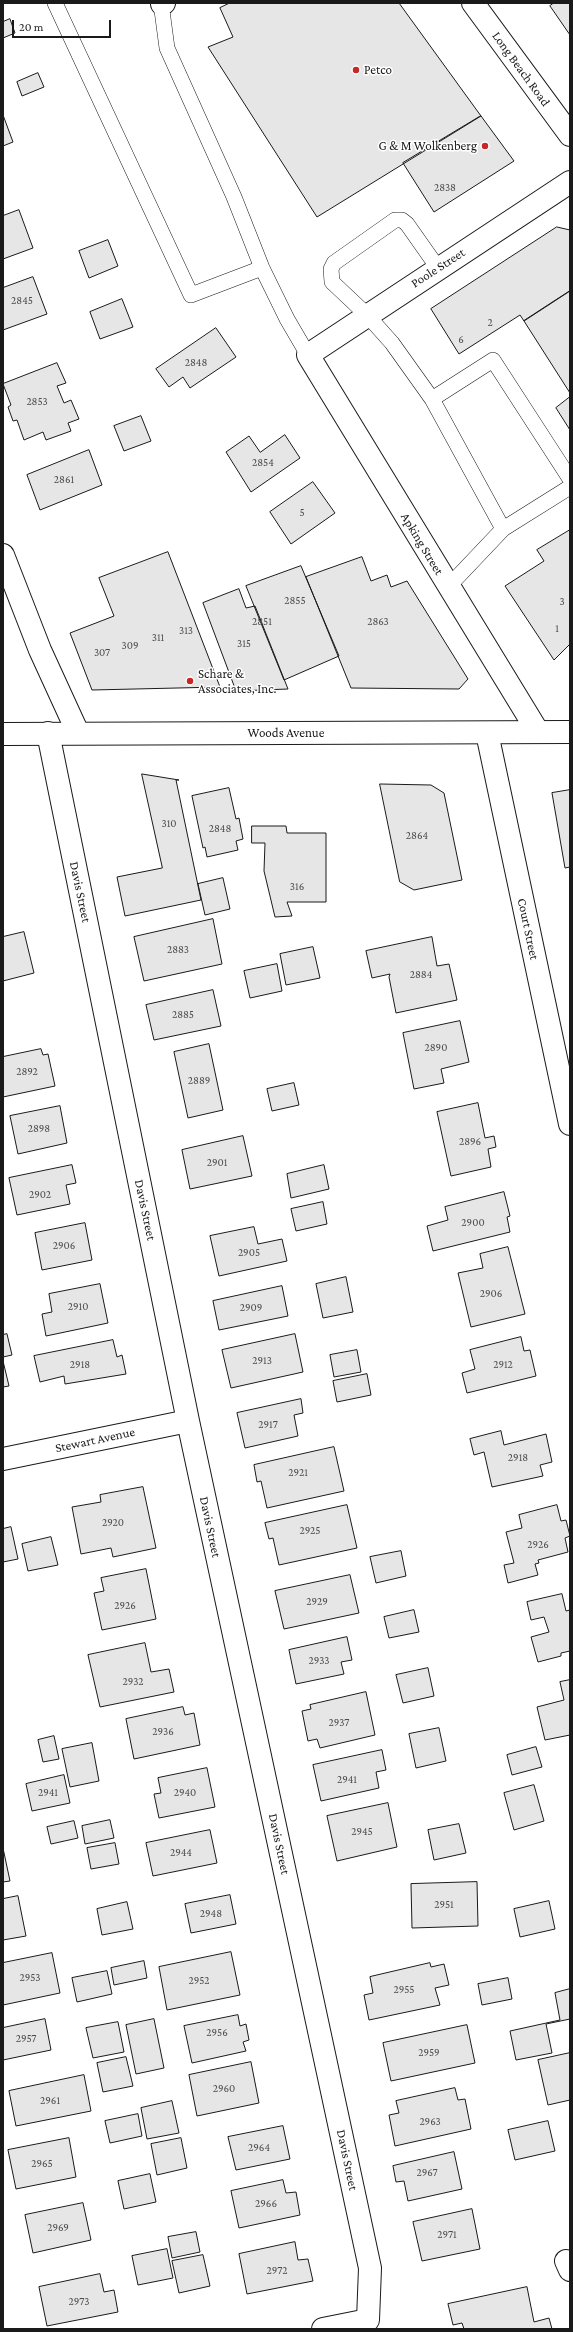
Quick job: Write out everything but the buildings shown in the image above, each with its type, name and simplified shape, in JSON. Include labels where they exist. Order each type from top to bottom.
[{"type":"street","name":"Long Beach Road","points":[[473,3],[570,135]]},
{"type":"street","name":"Poole Street","points":[[308,355],[343,334],[366,315],[570,182]]},
{"type":"street","name":"Apking Street","points":[[308,355],[448,587],[538,732]]},
{"type":"street","points":[[3,555],[40,650],[78,733]]},
{"type":"street","name":"Woods Avenue","points":[[3,734],[570,732]]},
{"type":"street","name":"Davis Street","points":[[48,733],[188,1420],[370,2268],[368,2320],[323,2329]]},
{"type":"street","name":"Court Street","points":[[487,733],[570,1124]]},
{"type":"street","name":"Stewart Avenue","points":[[3,1459],[188,1420]]},
{"type":"lane","points":[[55,3],[191,295],[262,268]]},
{"type":"lane","points":[[162,3],[167,48],[234,196],[262,268],[287,319],[308,355]]},
{"type":"lane","points":[[438,268],[407,224],[402,220],[395,220],[334,263],[331,269],[332,282],[366,315],[392,344],[432,399],[503,529]]},
{"type":"lane","points":[[432,399],[493,360],[570,479]]},
{"type":"lane","points":[[448,587],[503,529],[570,487]]},
{"type":"place","name":"Petco","points":[[356,70]]},
{"type":"place","name":"G & M Wolkenberg","points":[[485,146]]},
{"type":"place","name":"Schare & Associates, Inc.","points":[[190,681]]}]
